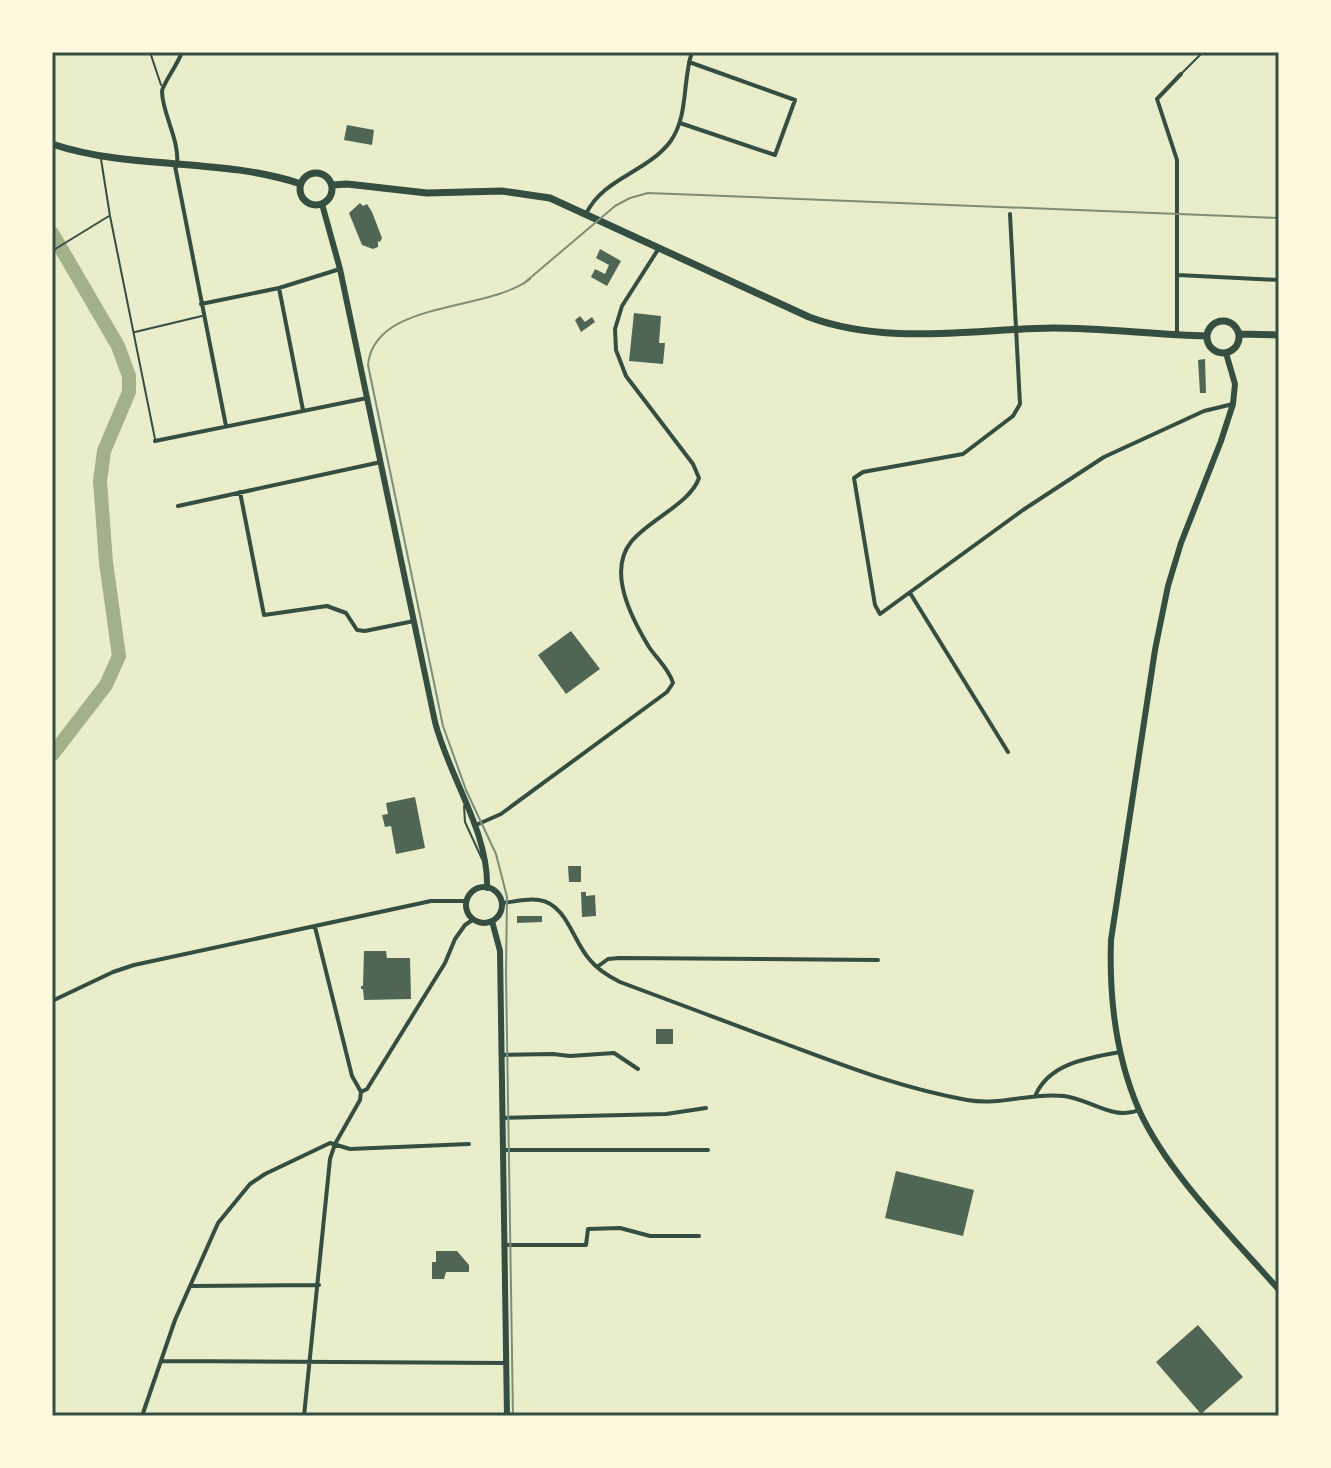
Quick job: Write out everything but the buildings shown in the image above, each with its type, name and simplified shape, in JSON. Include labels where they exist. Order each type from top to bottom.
[{"type":"main road","points":[[52,144],[102,158],[275,175],[301,184]]},
{"type":"main road","points":[[317,173],[327,176],[332,185],[330,196],[322,204],[307,202],[301,194],[301,184],[307,176],[317,173]]},
{"type":"main road","points":[[332,185],[427,193],[520,192],[550,198],[801,313],[839,326],[931,334],[1056,328],[1207,336]]},
{"type":"main road","points":[[322,204],[340,269],[438,732],[485,854],[487,888]]},
{"type":"main road","points":[[1220,322],[1234,325],[1239,334],[1237,346],[1226,353],[1212,349],[1207,336],[1211,327],[1220,322]]},
{"type":"main road","points":[[1239,334],[1279,335]]},
{"type":"main road","points":[[1226,353],[1235,384],[1233,404],[1175,560],[1155,650],[1111,940],[1111,995],[1120,1052],[1139,1110],[1171,1163],[1279,1290]]},
{"type":"main road","points":[[487,888],[496,892],[502,903],[498,916],[492,921],[479,922],[468,911],[467,901],[476,890],[487,888]]},
{"type":"main road","points":[[492,921],[500,951],[507,1416]]},
{"type":"street","points":[[182,52],[177,66],[163,86],[162,94],[174,134],[176,166],[226,426]]},
{"type":"street","points":[[586,214],[595,196],[661,153],[680,123],[692,52]]},
{"type":"street","points":[[680,123],[775,155],[795,100],[689,62]]},
{"type":"street","points":[[1177,335],[1177,160],[1157,99],[1181,74]]},
{"type":"street","points":[[1010,214],[1020,404],[1013,416],[963,454],[863,472],[854,478],[875,605],[880,614],[1023,510],[1104,457],[1204,411],[1233,404]]},
{"type":"street","points":[[474,826],[501,814],[537,789],[667,692],[673,683],[644,637],[629,604],[621,571],[630,542],[695,487],[698,473],[626,376],[617,359],[615,339],[622,306],[659,248]]},
{"type":"street","points":[[201,304],[279,288],[340,269]]},
{"type":"street","points":[[1178,275],[1279,280]]},
{"type":"street","points":[[279,288],[303,410]]},
{"type":"street","points":[[155,441],[367,398]]},
{"type":"street","points":[[178,506],[381,462]]},
{"type":"street","points":[[240,492],[264,615],[327,606],[346,613],[357,630],[365,631],[414,621]]},
{"type":"street","points":[[910,593],[1008,752]]},
{"type":"street","points":[[502,903],[535,900],[551,904],[597,967],[620,982],[875,1078],[989,1102],[1036,1094],[1075,1097],[1118,1114],[1139,1110]]},
{"type":"street","points":[[52,1001],[134,965],[431,901],[467,901]]},
{"type":"street","points":[[361,1092],[367,1089],[445,963],[455,939],[474,919]]},
{"type":"street","points":[[304,1416],[319,1285],[327,1176],[335,1144],[360,1100],[361,1092],[352,1076],[315,927]]},
{"type":"street","points":[[597,967],[608,959],[619,958],[878,960]]},
{"type":"street","points":[[1036,1094],[1040,1085],[1065,1066],[1082,1058],[1120,1052]]},
{"type":"street","points":[[501,1055],[614,1053],[638,1069]]},
{"type":"street","points":[[502,1118],[666,1114],[706,1108]]},
{"type":"street","points":[[142,1416],[175,1320],[218,1223],[250,1184],[330,1143],[350,1149],[469,1144]]},
{"type":"street","points":[[503,1150],[708,1150]]},
{"type":"street","points":[[504,1245],[586,1245],[588,1229],[620,1228],[650,1236],[699,1236]]},
{"type":"street","points":[[191,1286],[319,1285]]},
{"type":"street","points":[[162,1361],[506,1363]]},
{"type":"lane","points":[[150,52],[163,86]]},
{"type":"lane","points":[[1181,74],[1203,52]]},
{"type":"lane","points":[[102,158],[110,216],[155,441]]},
{"type":"lane","points":[[52,251],[110,216]]},
{"type":"lane","points":[[133,332],[204,316]]},
{"type":"lane","points":[[464,800],[465,822],[487,868]]},
{"type":"waterway","points":[[52,233],[118,346],[129,376],[129,392],[104,451],[100,481],[106,562],[119,656],[106,685],[52,755]]},
{"type":"tram line","points":[[523,284],[615,206],[648,193],[1279,218]]},
{"type":"tram line","points":[[513,1416],[507,897],[496,854],[466,790],[443,726],[368,365],[375,344],[390,329],[411,318],[511,290],[530,279]]}]
